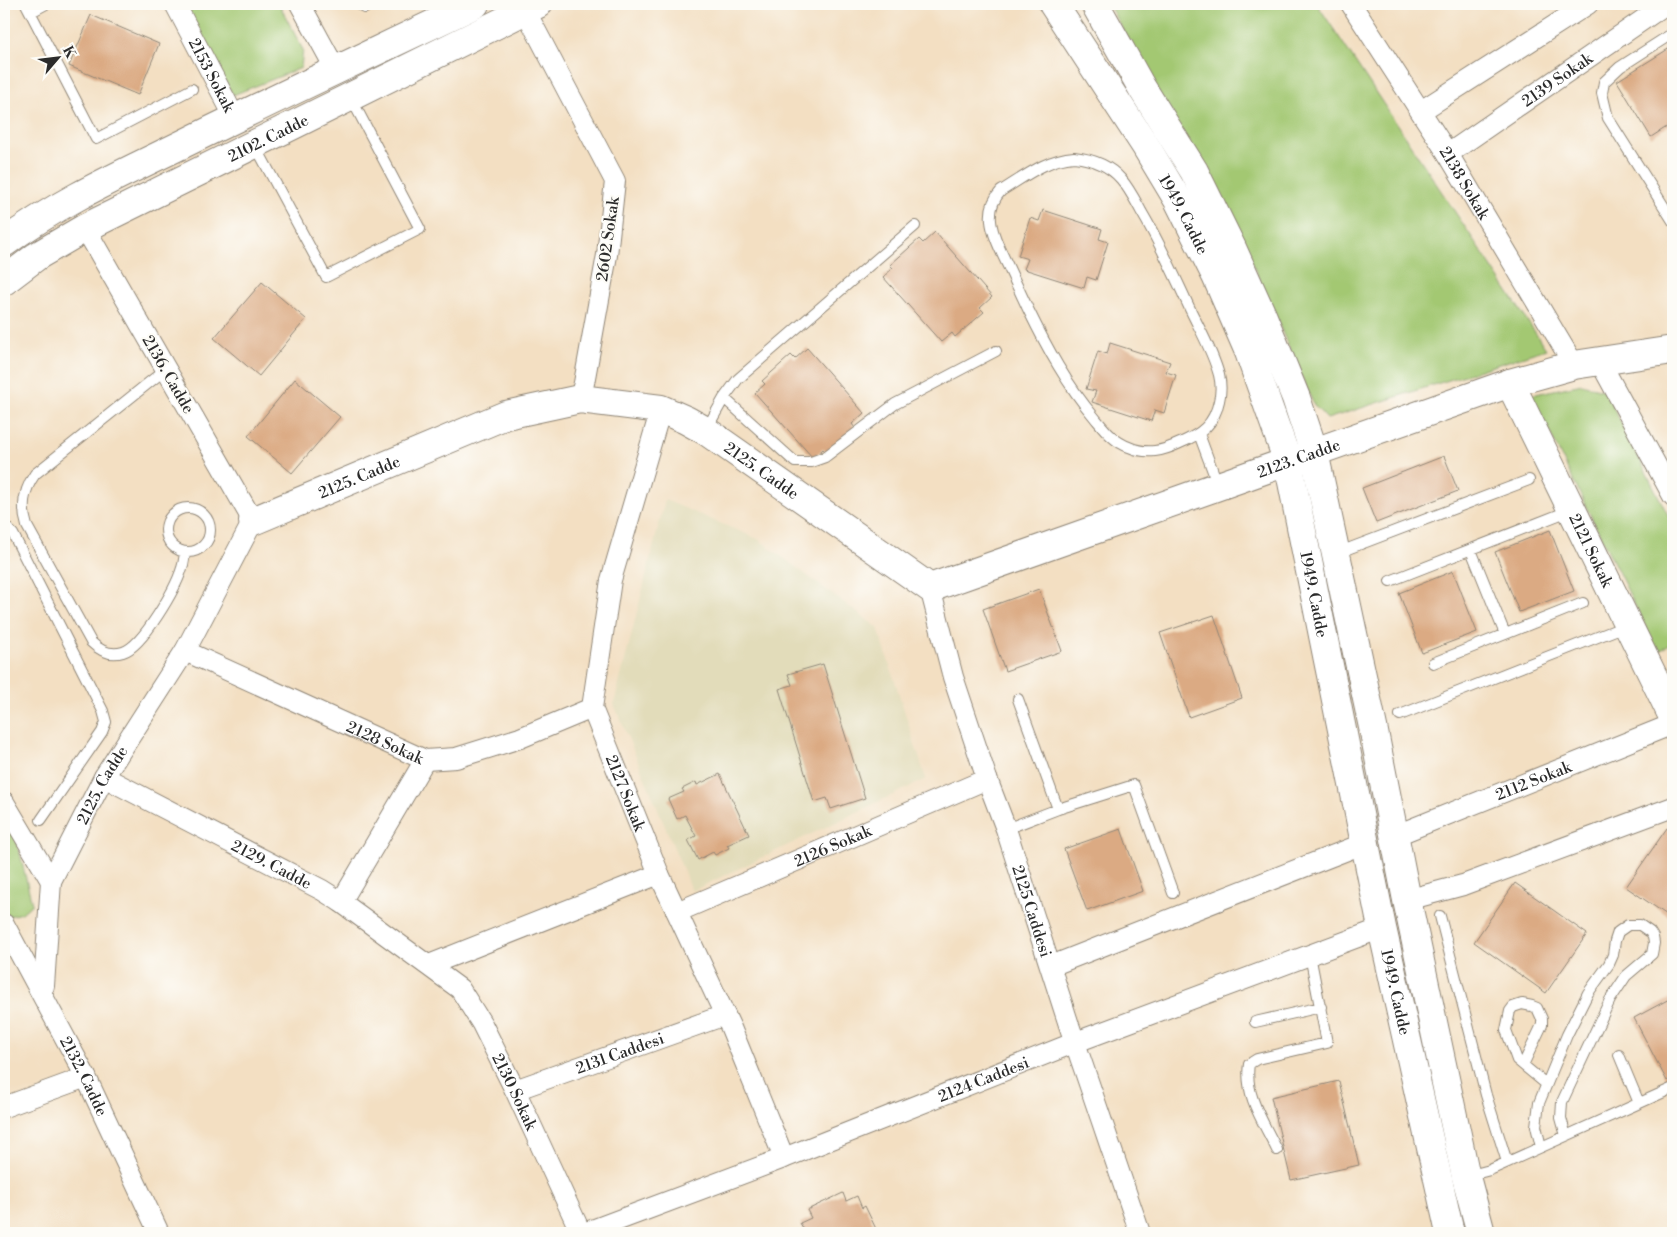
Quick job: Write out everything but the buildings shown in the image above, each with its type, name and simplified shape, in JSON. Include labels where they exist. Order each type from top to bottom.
[{"type":"street","name":"2153 Sokak","points":[[175,4],[235,118]]},
{"type":"street","points":[[300,4],[336,70]]},
{"type":"street","name":"2102. Cadde","points":[[4,243],[77,196],[235,118],[475,4]]},
{"type":"street","name":"1949. Cadde","points":[[1053,4],[1145,144],[1178,200],[1216,276],[1249,352],[1288,462],[1382,928],[1450,1233]]},
{"type":"street","name":"1949. Cadde","points":[[1095,4],[1142,88],[1194,171],[1232,248],[1296,398],[1314,452],[1466,1177],[1481,1233]]},
{"type":"street","points":[[1422,111],[1588,4]]},
{"type":"street","name":"2139 Sokak","points":[[1448,154],[1666,4]]},
{"type":"street","name":"2138 Sokak","points":[[1355,5],[1448,154],[1586,363]]},
{"type":"street","name":"2102. Cadde","points":[[4,281],[37,256],[85,228],[532,7]]},
{"type":"street","name":"2602 Sokak","points":[[532,7],[615,181],[607,256],[580,399]]},
{"type":"street","name":"2136. Cadde","points":[[85,228],[253,520]]},
{"type":"street","name":"2123. Cadde","points":[[930,588],[1510,383],[1586,363],[1673,350]]},
{"type":"street","points":[[1586,363],[1673,496]]},
{"type":"street","name":"2121 Sokak","points":[[1510,383],[1673,717]]},
{"type":"street","name":"2125. Cadde","points":[[40,990],[44,986],[51,881],[104,778],[185,651],[253,520],[506,416],[580,399],[661,409],[686,420],[706,431],[930,588]]},
{"type":"street","points":[[592,708],[611,580],[661,409]]},
{"type":"street","name":"2125 Caddesi","points":[[930,588],[953,677],[1006,829],[1140,1233]]},
{"type":"street","name":"2128 Sokak","points":[[185,651],[425,760],[456,758],[520,738],[592,708]]},
{"type":"street","name":"2127 Sokak","points":[[592,708],[659,874],[725,1015],[784,1158]]},
{"type":"street","name":"2112 Sokak","points":[[1394,836],[1673,724]]},
{"type":"street","points":[[341,902],[425,760]]},
{"type":"street","name":"2129. Cadde","points":[[104,778],[341,902],[429,965]]},
{"type":"street","name":"2126 Sokak","points":[[677,912],[987,779]]},
{"type":"street","points":[[4,802],[51,881]]},
{"type":"street","points":[[1407,900],[1463,885],[1673,807]]},
{"type":"street","points":[[1051,966],[1365,844]]},
{"type":"street","points":[[429,965],[659,874]]},
{"type":"street","name":"2132. Cadde","points":[[4,924],[86,1077],[159,1233]]},
{"type":"street","name":"2124 Caddesi","points":[[582,1233],[784,1158],[1076,1042],[1382,928]]},
{"type":"street","name":"2130 Sokak","points":[[429,965],[460,989],[482,1024],[582,1233]]},
{"type":"street","name":"2131 Caddesi","points":[[515,1090],[725,1015]]},
{"type":"street","points":[[4,1107],[86,1077]]},
{"type":"lane","points":[[46,4],[28,8],[96,139],[192,89]]},
{"type":"lane","points":[[1673,33],[1620,67],[1604,82],[1602,94],[1608,118],[1673,222]]},
{"type":"lane","points":[[254,144],[326,277],[420,229],[351,97]]},
{"type":"lane","points":[[1064,158],[1095,161],[1121,179],[1158,241],[1216,366],[1221,389],[1219,401],[1211,420],[1199,434],[1164,450],[1147,452],[1138,450],[1128,447],[1109,435],[1083,404],[1066,381],[1043,341],[994,235],[991,214],[995,197],[1001,191],[1046,164],[1064,158]]},
{"type":"lane","points":[[706,431],[724,398],[738,379],[915,226]]},
{"type":"lane","points":[[724,398],[795,462],[811,462],[825,457],[895,404],[996,351]]},
{"type":"lane","points":[[166,370],[35,474],[26,489],[23,507],[27,526],[91,642],[107,653],[123,652],[130,649],[140,640],[157,616],[177,580],[185,553]]},
{"type":"lane","points":[[1199,434],[1219,486]]},
{"type":"lane","points":[[1336,554],[1529,480]]},
{"type":"lane","points":[[190,507],[200,510],[207,518],[210,527],[209,538],[200,549],[195,552],[185,553],[176,550],[168,542],[165,533],[166,523],[171,514],[180,509],[190,507]]},
{"type":"lane","points":[[1390,581],[1572,510]]},
{"type":"lane","points":[[4,525],[13,534],[103,711],[106,722],[102,732],[41,820]]},
{"type":"lane","points":[[1471,550],[1505,634]]},
{"type":"lane","points":[[1433,663],[1583,602]]},
{"type":"lane","points":[[1400,715],[1628,625]]},
{"type":"lane","points":[[1018,699],[1058,809]]},
{"type":"lane","points":[[1006,829],[1058,809],[1134,785],[1173,893]]},
{"type":"lane","points":[[1440,916],[1486,1095],[1507,1162]]},
{"type":"lane","points":[[1541,1147],[1536,1126],[1536,1114],[1546,1084],[1576,1013],[1613,955],[1618,932],[1628,925],[1634,924],[1646,928],[1653,937],[1654,948],[1652,954],[1626,976],[1610,1000],[1565,1094],[1561,1118],[1566,1136]]},
{"type":"lane","points":[[1277,1150],[1251,1096],[1247,1077],[1250,1064],[1257,1059],[1327,1043],[1310,955]]},
{"type":"lane","points":[[1523,1065],[1542,1026],[1542,1019],[1537,1008],[1522,1004],[1513,1007],[1510,1011],[1506,1030],[1517,1060],[1523,1065],[1546,1084]]},
{"type":"lane","points":[[1255,1022],[1321,1006]]},
{"type":"lane","points":[[1619,1056],[1639,1103]]},
{"type":"lane","points":[[1466,1177],[1490,1170],[1673,1088]]},
{"type":"shaded area","points":[[665,500],[758,539],[878,628],[926,779],[692,891],[614,704]]},
{"type":"green space","points":[[179,4],[279,4],[303,50],[301,68],[233,95]]},
{"type":"green space","points":[[1108,4],[1317,4],[1546,349],[1327,419],[1314,405],[1246,249]]},
{"type":"green space","points":[[1582,384],[1605,391],[1673,525],[1673,648],[1671,644],[1658,652],[1531,395]]},
{"type":"green space","points":[[4,818],[17,841],[32,904],[22,913],[5,917],[4,914]]}]
